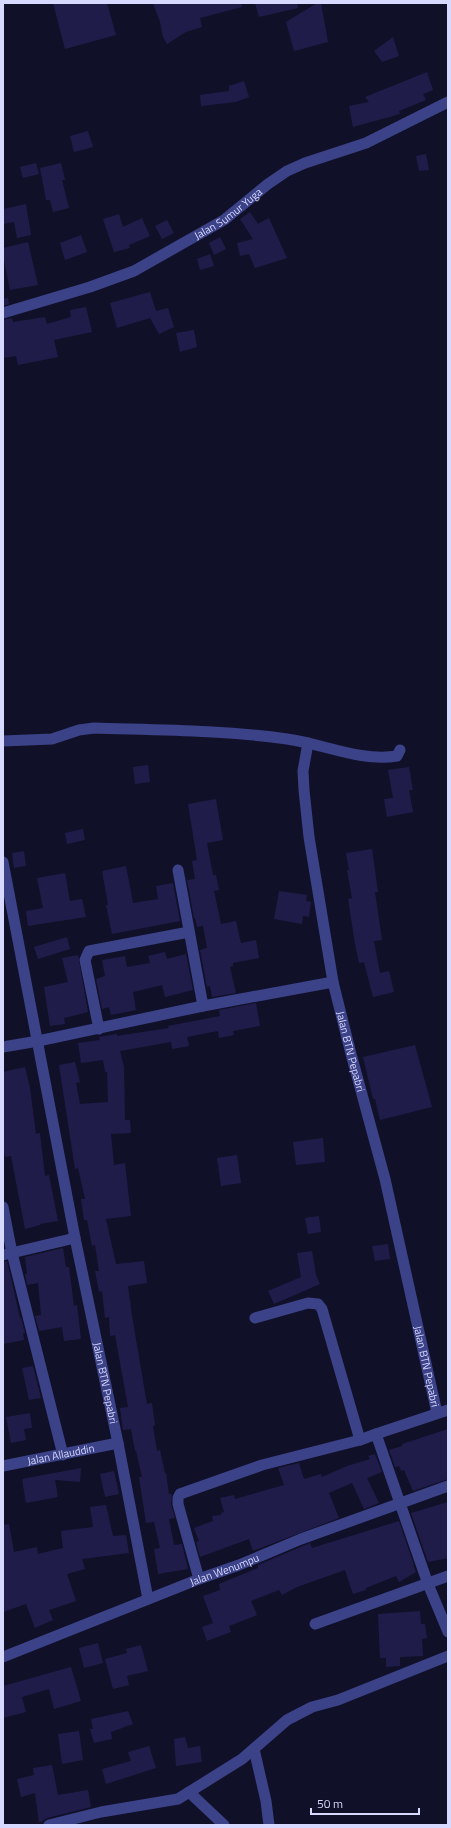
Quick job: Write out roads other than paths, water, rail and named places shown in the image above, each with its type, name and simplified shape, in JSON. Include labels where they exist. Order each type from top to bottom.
[{"type":"street","name":"Jalan Sumur Yuga","points":[[3,312],[90,287],[134,271],[224,220],[268,184],[287,171],[305,163],[366,143],[448,102]]},
{"type":"street","points":[[3,741],[52,739],[79,730],[94,728],[220,732],[288,739],[367,757],[385,758],[397,756],[400,750]]},
{"type":"street","name":"Jalan BTN Pepabri","points":[[308,743],[303,771],[304,790],[333,982],[443,1411]]},
{"type":"street","name":"Jalan BTN Pepabri","points":[[3,862],[75,1238],[118,1443],[148,1599]]},
{"type":"street","points":[[178,870],[203,1006]]},
{"type":"street","points":[[99,1028],[85,960],[87,953],[89,951],[189,932]]},
{"type":"street","points":[[3,1047],[203,1006],[333,982]]},
{"type":"street","points":[[3,1207],[7,1254],[63,1455]]},
{"type":"street","points":[[7,1254],[75,1238]]},
{"type":"street","points":[[255,1318],[308,1303],[318,1304],[322,1309],[360,1440]]},
{"type":"street","points":[[199,1579],[178,1504],[180,1494],[262,1465],[360,1440],[443,1411]]},
{"type":"street","points":[[376,1434],[398,1503],[428,1584],[448,1632]]},
{"type":"street","name":"Jalan Allauddin","points":[[3,1466],[118,1443]]},
{"type":"street","name":"Jalan Wenumpu","points":[[3,1657],[199,1579],[239,1565],[301,1539],[448,1486]]},
{"type":"street","points":[[315,1624],[448,1576]]},
{"type":"street","points":[[52,1825],[101,1812],[178,1799],[242,1759],[286,1720],[312,1707],[338,1700],[448,1656]]},
{"type":"street","points":[[254,1749],[266,1801],[269,1825]]},
{"type":"street","points":[[189,1792],[224,1825]]}]
